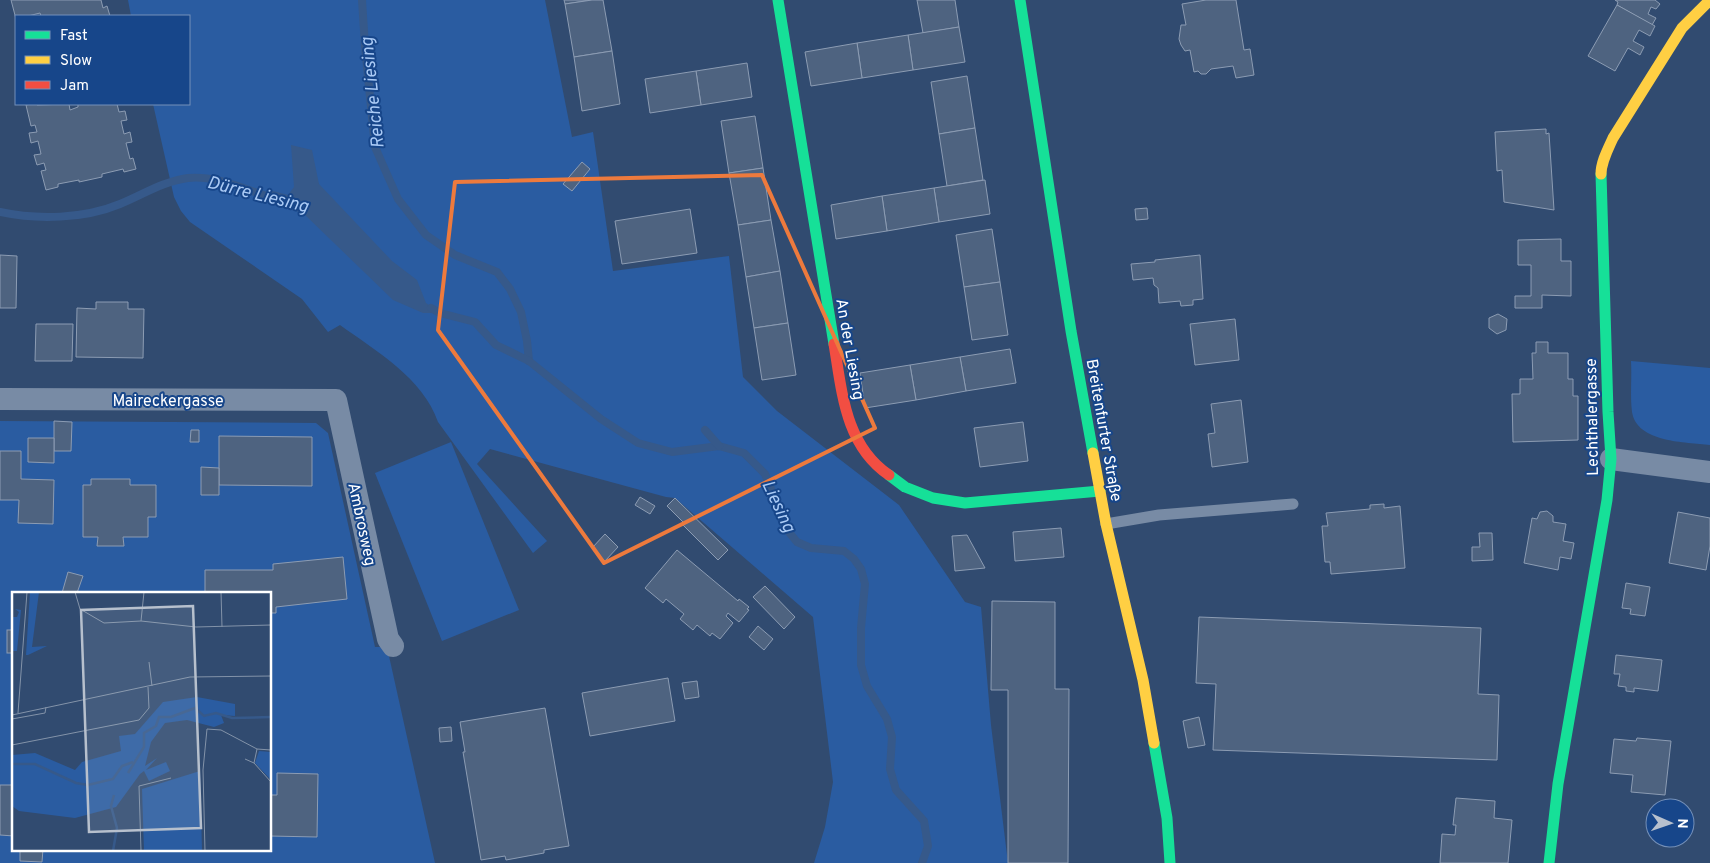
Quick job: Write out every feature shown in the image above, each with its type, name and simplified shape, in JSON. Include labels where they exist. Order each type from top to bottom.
[{"type":"street","name":"An der Liesing","points":[[778,0],[838,370],[848,418],[861,447],[881,470],[905,487],[933,498],[965,503],[1100,491]]},
{"type":"street","name":"Breitenfurter Straße","points":[[1020,0],[1071,331],[1106,524],[1143,680],[1165,809],[1170,863]]},
{"type":"street","name":"Lechthalergasse","points":[[1549,863],[1558,784],[1607,500],[1611,459],[1601,169],[1606,150],[1682,28],[1710,0]]},
{"type":"street","name":"Maireckergasse","points":[[0,399],[336,400]]},
{"type":"street","name":"Ambrosweg","points":[[336,400],[388,639],[393,646]]},
{"type":"street","points":[[1611,459],[1710,472]]},
{"type":"lane","points":[[1106,524],[1159,515],[1293,504]]},
{"type":"highlighted area","points":[[762,175],[875,428],[604,563],[438,330],[455,182]]},
{"type":"shaded area","points":[[128,0],[545,0],[572,137],[593,132],[613,271],[729,256],[743,377],[777,411],[899,505],[965,602],[981,607],[991,725],[1008,863],[814,863],[825,827],[833,782],[813,617],[675,498],[490,449],[477,464],[547,541],[533,553],[438,422],[431,406],[410,379],[383,356],[340,325],[328,332],[302,299],[190,222],[181,211],[174,197],[153,105],[190,105],[190,15],[131,15]]},
{"type":"shaded area","points":[[291,145],[312,150],[319,184],[392,261],[417,280],[426,303],[440,313],[423,313],[393,300],[303,213],[271,204],[264,195],[269,190],[288,195],[294,187]]},
{"type":"shaded area","points":[[1631,361],[1710,368],[1710,445],[1664,439],[1643,430],[1636,422],[1632,412]]},
{"type":"shaded area","points":[[0,421],[316,423],[328,433],[375,647],[387,647],[435,863],[0,863]]},
{"type":"shaded area","points":[[451,442],[519,610],[442,641],[375,473]]},
{"type":"building","points":[[11,0],[101,0],[103,8],[107,6],[110,15],[41,15],[40,13],[15,15]]},
{"type":"building","points":[[564,0],[592,0],[565,4]]},
{"type":"building","points":[[603,0],[612,51],[574,57],[565,4]]},
{"type":"building","points":[[917,0],[955,0],[959,27],[923,33]]},
{"type":"building","points":[[1206,0],[1236,0],[1244,50],[1250,49],[1254,75],[1236,78],[1233,66],[1211,69],[1206,74],[1201,74],[1198,71],[1194,72],[1190,50],[1185,51],[1179,39],[1181,25],[1186,25],[1182,4]]},
{"type":"building","points":[[1615,0],[1655,0],[1660,4],[1656,9],[1651,7],[1648,14],[1656,18],[1652,25],[1617,5],[1618,2]]},
{"type":"building","points":[[1617,5],[1655,26],[1650,36],[1639,30],[1633,41],[1644,47],[1640,55],[1628,48],[1615,71],[1588,56]]},
{"type":"building","points":[[959,27],[965,62],[913,70],[908,35]]},
{"type":"building","points":[[908,35],[913,70],[862,78],[857,43]]},
{"type":"building","points":[[857,43],[862,78],[811,86],[805,52]]},
{"type":"building","points":[[612,51],[620,104],[582,111],[574,57]]},
{"type":"building","points":[[747,63],[752,97],[701,105],[696,71]]},
{"type":"building","points":[[696,71],[701,105],[650,113],[645,79]]},
{"type":"building","points":[[967,76],[975,128],[939,134],[931,82]]},
{"type":"building","points":[[26,105],[69,105],[70,110],[78,107],[78,105],[117,105],[119,112],[125,111],[127,120],[121,121],[124,134],[130,132],[132,142],[126,143],[130,159],[133,158],[136,169],[124,172],[123,169],[102,174],[102,177],[58,184],[58,187],[46,190],[41,171],[46,170],[44,163],[37,165],[34,155],[41,154],[38,141],[31,143],[29,133],[37,132],[35,125],[31,126]]},
{"type":"building","points":[[755,116],[763,168],[729,173],[721,121]]},
{"type":"building","points":[[975,128],[983,180],[947,186],[939,134]]},
{"type":"building","points":[[1546,129],[1546,134],[1549,133],[1554,210],[1504,202],[1502,170],[1497,171],[1495,132]]},
{"type":"building","points":[[582,162],[590,169],[572,191],[563,184]]},
{"type":"building","points":[[763,168],[771,220],[738,225],[729,173]]},
{"type":"building","points":[[985,180],[990,214],[939,222],[934,188]]},
{"type":"building","points":[[934,188],[939,222],[887,231],[882,196]]},
{"type":"building","points":[[882,196],[887,231],[836,239],[831,205]]},
{"type":"building","points":[[1147,208],[1148,219],[1136,220],[1135,209]]},
{"type":"building","points":[[690,209],[697,253],[622,264],[615,221]]},
{"type":"building","points":[[771,220],[780,271],[746,277],[738,225]]},
{"type":"building","points":[[992,229],[1000,282],[964,287],[956,235]]},
{"type":"building","points":[[1561,239],[1561,261],[1571,261],[1571,296],[1542,295],[1542,308],[1515,308],[1515,296],[1531,296],[1531,265],[1518,265],[1518,240]]},
{"type":"building","points":[[0,255],[17,256],[16,308],[0,308]]},
{"type":"building","points":[[1200,255],[1203,299],[1193,300],[1193,305],[1181,306],[1180,301],[1159,303],[1158,288],[1154,285],[1153,278],[1133,280],[1131,264]]},
{"type":"building","points":[[780,271],[788,323],[754,328],[746,277]]},
{"type":"building","points":[[1000,282],[1008,335],[972,340],[964,287]]},
{"type":"building","points":[[96,302],[128,302],[128,309],[144,309],[143,358],[76,357],[77,308],[96,309]]},
{"type":"building","points":[[1498,314],[1507,319],[1506,330],[1497,334],[1489,328],[1489,318]]},
{"type":"building","points":[[1235,319],[1239,360],[1195,365],[1190,324]]},
{"type":"building","points":[[788,323],[796,375],[762,380],[754,328]]},
{"type":"building","points":[[36,324],[73,324],[72,361],[35,361]]},
{"type":"building","points":[[1536,342],[1548,342],[1548,353],[1568,353],[1568,379],[1573,379],[1573,396],[1578,396],[1578,440],[1513,442],[1512,394],[1520,394],[1520,379],[1533,379],[1532,353],[1536,353]]},
{"type":"building","points":[[1010,349],[1016,383],[966,391],[960,357]]},
{"type":"building","points":[[960,357],[966,391],[916,400],[910,365]]},
{"type":"building","points":[[910,365],[916,400],[865,408],[860,373]]},
{"type":"building","points":[[1241,400],[1248,462],[1212,467],[1208,434],[1215,433],[1211,404]]},
{"type":"building","points":[[54,421],[72,422],[71,451],[54,451]]},
{"type":"building","points":[[1023,422],[1028,461],[980,467],[974,428]]},
{"type":"building","points":[[191,430],[199,430],[199,442],[190,442]]},
{"type":"building","points":[[219,436],[312,437],[312,486],[219,485]]},
{"type":"building","points":[[28,438],[54,438],[54,463],[28,462]]},
{"type":"building","points":[[0,451],[21,451],[21,479],[54,480],[53,524],[18,523],[19,500],[0,500]]},
{"type":"building","points":[[201,467],[219,468],[219,495],[201,495]]},
{"type":"building","points":[[91,479],[130,479],[130,485],[156,485],[156,517],[148,517],[148,537],[123,537],[124,546],[97,546],[98,537],[83,537],[83,485],[91,485]]},
{"type":"building","points":[[640,497],[655,506],[650,514],[635,505]]},
{"type":"building","points":[[675,498],[728,550],[718,560],[667,506]]},
{"type":"building","points":[[1384,504],[1384,508],[1400,506],[1405,568],[1331,574],[1330,562],[1325,562],[1322,526],[1328,526],[1326,513],[1370,509],[1370,505]]},
{"type":"building","points":[[1547,511],[1553,516],[1553,522],[1566,524],[1563,541],[1574,543],[1571,559],[1560,557],[1558,570],[1524,563],[1532,518],[1537,519],[1540,512]]},
{"type":"building","points":[[1678,512],[1710,518],[1710,546],[1706,570],[1669,563]]},
{"type":"building","points":[[1061,528],[1064,557],[1015,561],[1013,532]]},
{"type":"building","points":[[1479,533],[1492,533],[1493,560],[1472,561],[1472,547],[1480,547]]},
{"type":"building","points":[[605,534],[618,547],[605,561],[592,548]]},
{"type":"building","points":[[967,535],[985,568],[955,571],[952,536]]},
{"type":"building","points":[[677,550],[738,601],[739,599],[749,607],[747,609],[749,610],[739,622],[728,613],[726,616],[733,623],[720,639],[712,633],[710,636],[697,625],[693,630],[680,619],[684,614],[666,599],[663,603],[645,588]]},
{"type":"building","points":[[343,557],[347,599],[276,607],[276,613],[271,613],[271,592],[205,592],[205,570],[273,570],[273,564]]},
{"type":"building","points":[[68,572],[83,576],[77,592],[62,592]]},
{"type":"building","points":[[1626,583],[1650,587],[1645,616],[1630,614],[1631,609],[1622,608]]},
{"type":"building","points":[[765,586],[795,617],[784,629],[753,597]]},
{"type":"building","points":[[992,601],[1055,602],[1055,689],[1069,689],[1068,863],[1008,863],[1008,690],[991,690]]},
{"type":"building","points":[[1199,617],[1481,628],[1478,694],[1499,695],[1497,760],[1213,750],[1216,684],[1196,683]]},
{"type":"building","points":[[758,626],[773,639],[764,650],[749,637]]},
{"type":"building","points":[[7,630],[12,630],[12,653],[7,653]]},
{"type":"building","points":[[1616,655],[1662,660],[1658,691],[1634,688],[1634,692],[1626,691],[1626,687],[1618,686],[1620,674],[1614,674]]},
{"type":"building","points":[[668,678],[675,721],[590,736],[582,693]]},
{"type":"building","points":[[697,681],[699,697],[685,699],[682,683]]},
{"type":"building","points":[[545,708],[569,846],[544,850],[544,853],[506,860],[505,856],[481,860],[463,752],[465,752],[460,722]]},
{"type":"building","points":[[1199,717],[1205,745],[1188,748],[1183,721]]},
{"type":"building","points":[[451,727],[452,741],[440,742],[439,728]]},
{"type":"building","points":[[1637,738],[1671,741],[1665,795],[1631,792],[1633,775],[1610,773],[1614,739],[1636,741]]},
{"type":"building","points":[[277,773],[318,774],[317,837],[271,836],[271,795],[277,795]]},
{"type":"building","points":[[0,785],[12,785],[12,836],[0,835]]},
{"type":"building","points":[[1456,798],[1495,801],[1494,818],[1512,820],[1508,863],[1440,863],[1442,834],[1455,835],[1456,825],[1453,825]]},
{"type":"building","points":[[20,850],[43,850],[42,862],[20,861]]},
{"type":"waterway","name":"Reiche Liesing","points":[[362,0],[375,147],[398,199],[426,235],[455,255],[497,272],[510,289],[521,312],[529,361]]},
{"type":"waterway","name":"Dürre Liesing","points":[[0,212],[45,217],[91,213],[120,204],[170,182],[188,178],[220,181],[273,198]]},
{"type":"waterway","name":"Liesing","points":[[431,308],[440,313],[475,322],[496,345],[529,361],[601,419],[638,443],[672,452],[719,446],[744,453],[765,474],[788,531],[797,542],[811,548],[844,551],[854,559],[861,569],[865,584],[861,628],[861,665],[867,686],[887,719],[892,737],[890,769],[896,790],[924,821],[928,846],[922,863]]},
{"type":"waterway","points":[[705,430],[719,446]]},
{"type":"traffic: fast","points":[[778,0],[834,344]]},
{"type":"traffic: fast","points":[[1020,0],[1071,331],[1093,453]]},
{"type":"traffic: fast","points":[[1549,863],[1558,784],[1607,500],[1611,459],[1601,174]]},
{"type":"traffic: fast","points":[[889,475],[905,487],[933,498],[965,503],[1100,491]]},
{"type":"traffic: fast","points":[[1154,743],[1167,818],[1170,863]]},
{"type":"traffic: slow","points":[[1601,174],[1603,160],[1613,138],[1682,28],[1710,0]]},
{"type":"traffic: slow","points":[[1093,453],[1106,524],[1143,680],[1154,743]]},
{"type":"traffic: jam","points":[[834,344],[843,399],[854,433],[874,463],[889,475]]}]
